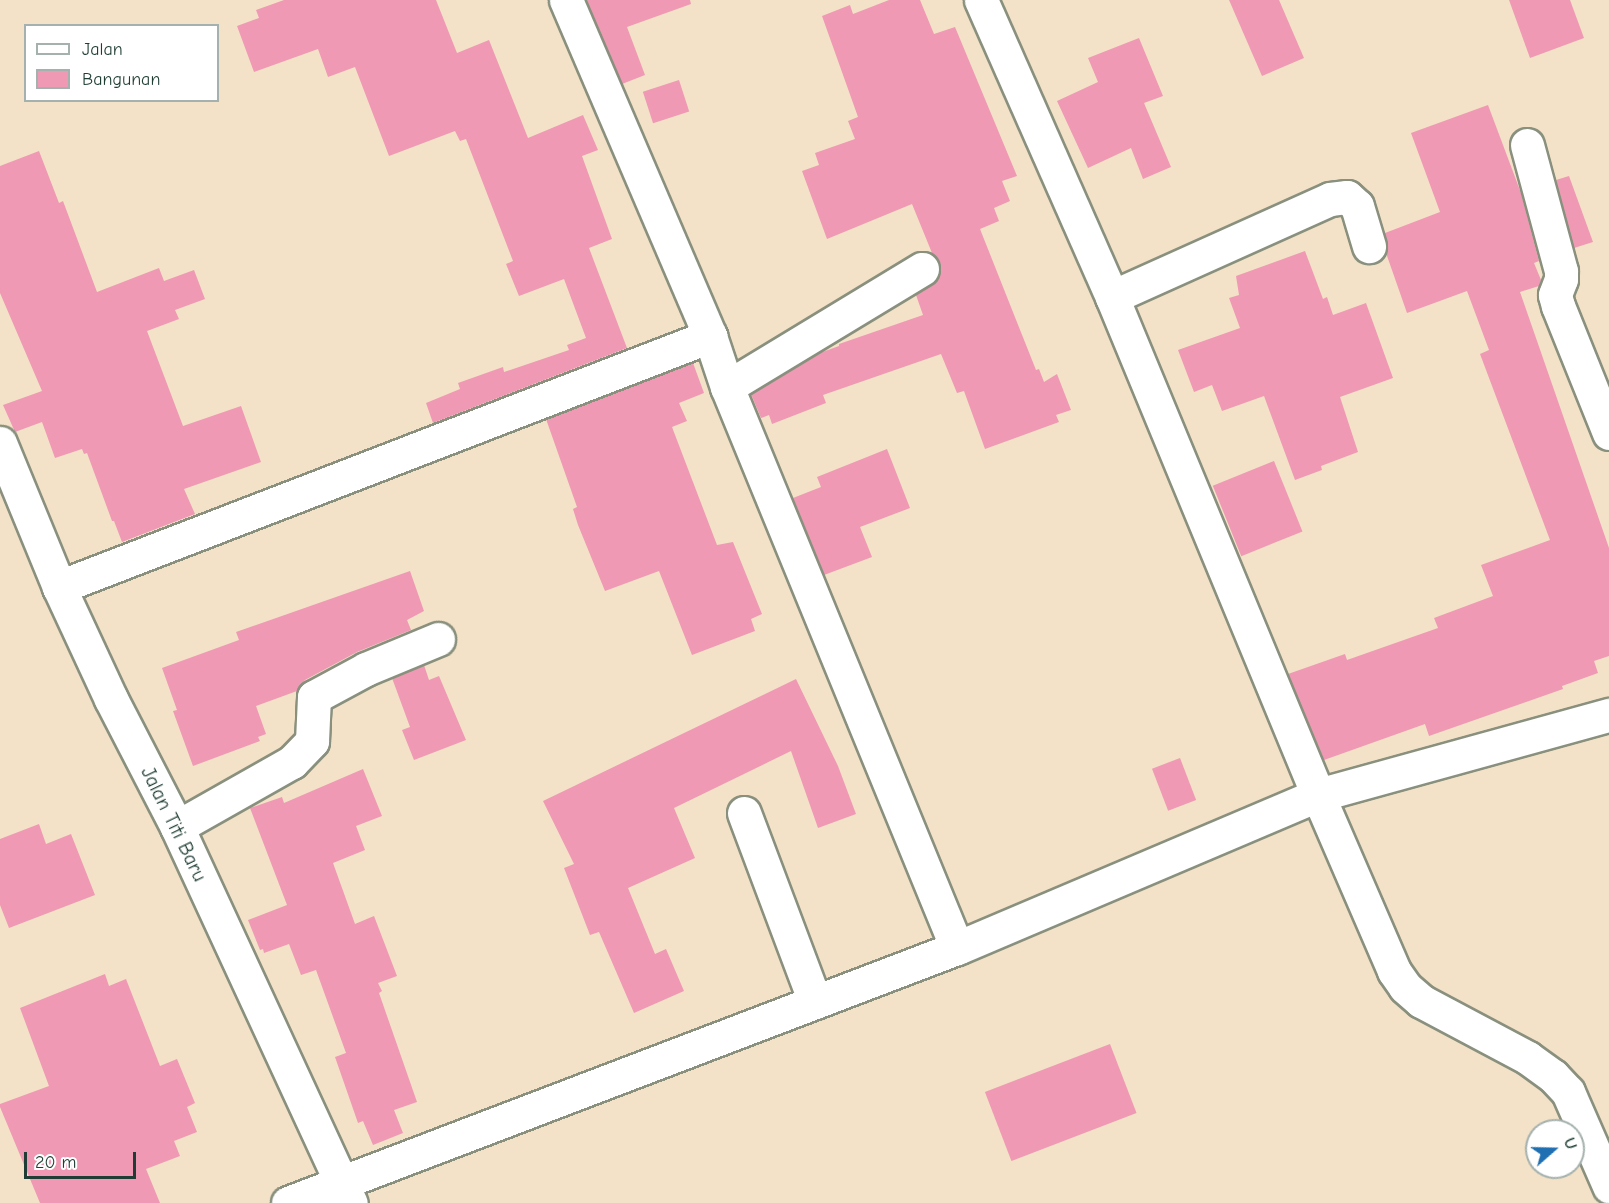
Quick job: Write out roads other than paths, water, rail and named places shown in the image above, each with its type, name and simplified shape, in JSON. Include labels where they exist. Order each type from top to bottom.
[{"type":"street","points":[[566,0],[710,336],[727,387],[957,948]]},
{"type":"street","points":[[986,2],[1394,971],[1405,987],[1421,1001],[1528,1058],[1553,1076],[1568,1092],[1609,1186]]},
{"type":"street","points":[[1527,145],[1561,271],[1561,279],[1555,295],[1558,306],[1609,433]]},
{"type":"street","points":[[1112,297],[1330,199],[1347,198],[1357,206],[1369,246]]},
{"type":"street","points":[[727,387],[922,269]]},
{"type":"street","points":[[59,587],[710,336]]},
{"type":"street","name":"Jalan Titi Baru","points":[[0,443],[8,485],[111,699],[177,827],[346,1192]]},
{"type":"street","points":[[177,827],[292,762],[312,741],[315,697],[366,669],[438,639]]},
{"type":"street","points":[[288,1203],[346,1192],[815,1002],[957,948],[1318,795],[1609,715]]},
{"type":"street","points":[[744,813],[815,1002]]}]
